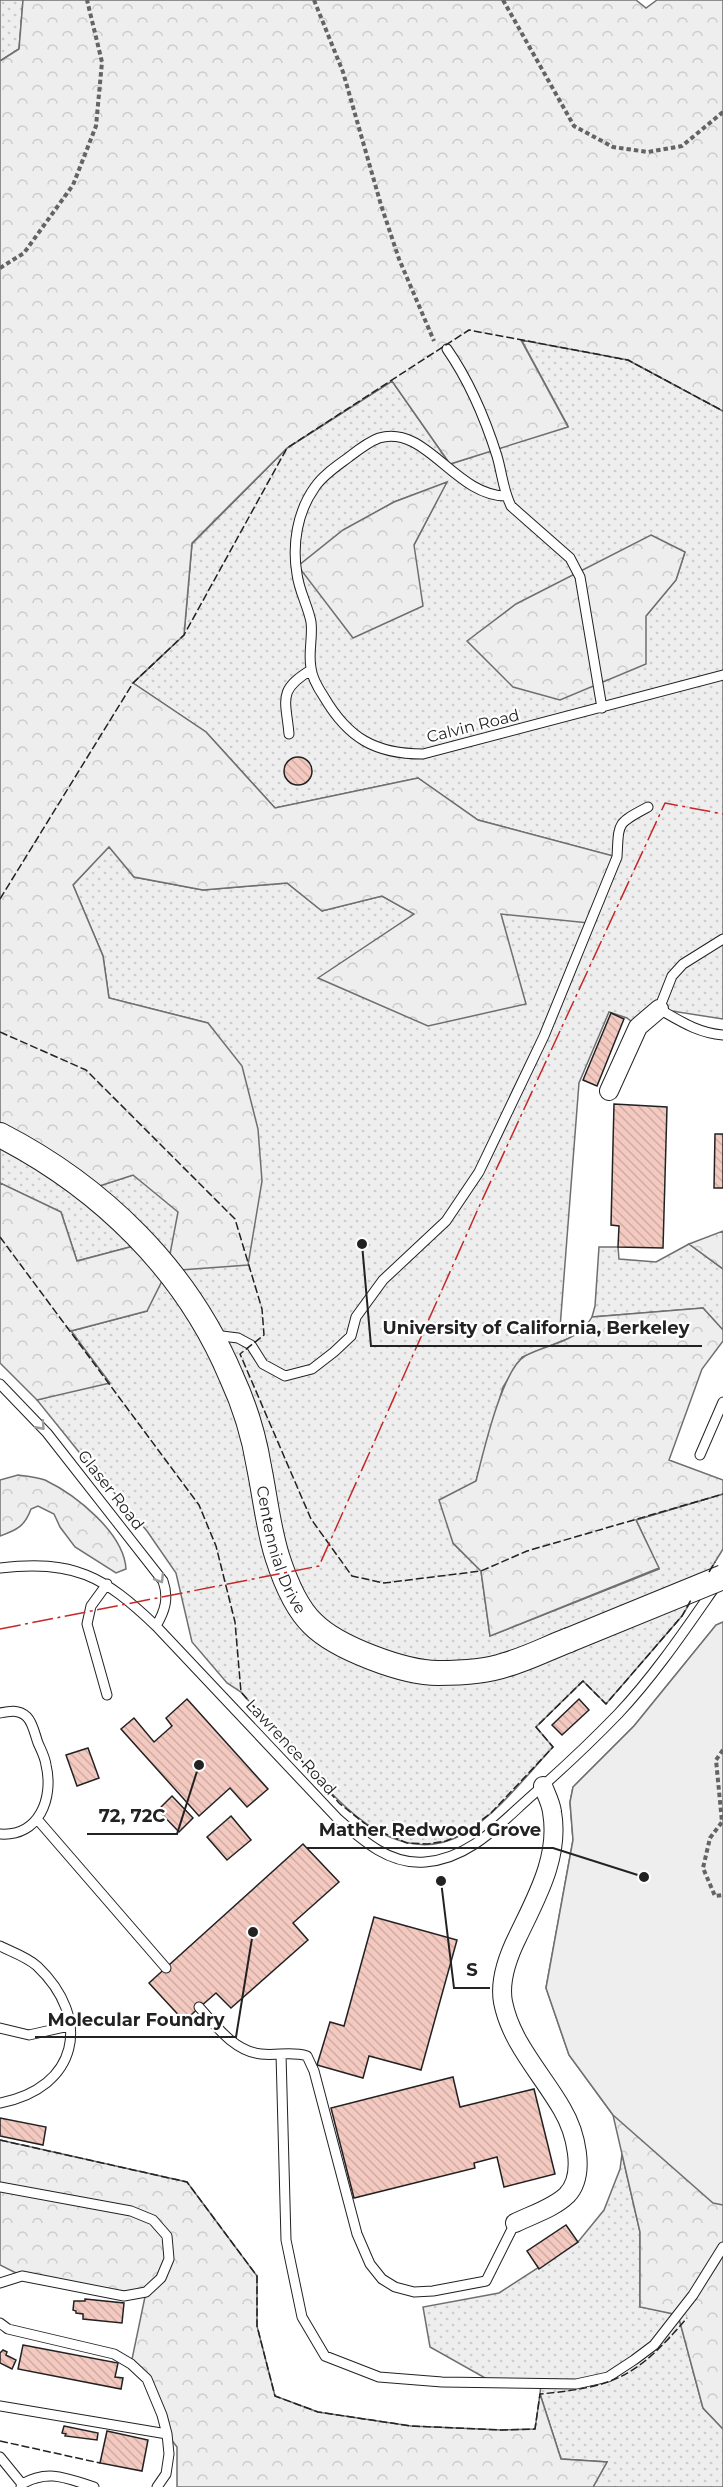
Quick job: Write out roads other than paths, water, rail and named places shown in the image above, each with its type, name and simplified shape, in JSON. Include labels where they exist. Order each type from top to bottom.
[{"type":"street","points":[[609,1091],[638,1027],[659,1009]]},
{"type":"street","name":"Centennial Drive","points":[[0,1135],[69,1175],[114,1212],[145,1243],[185,1293],[211,1336],[231,1376],[253,1437],[276,1555],[298,1605],[313,1624],[332,1638],[356,1650],[407,1668],[436,1673],[505,1666],[723,1576]]},
{"type":"street","points":[[515,2223],[553,2204],[567,2194],[575,2180],[577,2166],[576,2147],[563,2110],[519,2043],[503,2001],[505,1969],[550,1862],[553,1840],[552,1811],[543,1786]]},
{"type":"lane","points":[[447,349],[468,382],[480,408],[497,457],[506,496],[516,513],[570,558],[580,577],[602,708]]},
{"type":"lane","name":"Calvin Road","points":[[506,496],[492,496],[482,492],[466,483],[412,441],[397,436],[380,438],[363,446],[329,472],[314,488],[302,512],[296,534],[295,555],[297,576],[311,623],[311,670],[334,715],[351,732],[370,744],[397,754],[423,754],[723,675]]},
{"type":"lane","points":[[289,735],[287,689],[296,678],[311,670]]},
{"type":"lane","points":[[211,1336],[238,1338],[251,1345],[262,1364],[285,1376],[312,1369],[351,1336],[356,1317],[391,1271],[446,1221],[479,1173],[544,1036],[616,857],[619,825],[625,819],[648,807]]},
{"type":"lane","points":[[723,939],[683,964],[672,976],[659,1009],[707,1034],[723,1035]]},
{"type":"lane","name":"Glaser Road","points":[[0,1384],[47,1433],[163,1581],[167,1601],[156,1626]]},
{"type":"lane","points":[[700,1455],[723,1402]]},
{"type":"lane","name":"Lawrence Road","points":[[0,1568],[51,1565],[80,1571],[107,1584],[128,1599],[338,1820],[363,1841],[386,1855],[405,1862],[443,1860],[464,1852],[484,1838],[543,1786],[619,1713],[668,1652],[723,1576]]},
{"type":"lane","points":[[107,1584],[92,1606],[87,1624],[107,1695]]},
{"type":"lane","points":[[0,1713],[11,1711],[26,1716],[31,1723],[47,1766],[48,1786],[45,1806],[37,1819],[26,1830],[10,1835],[0,1834]]},
{"type":"lane","points":[[37,1819],[166,1968]]},
{"type":"lane","points":[[0,1946],[35,1964],[51,1982],[62,2000],[71,2042],[65,2062],[55,2077],[36,2091],[0,2103]]},
{"type":"lane","points":[[199,2007],[223,2034],[243,2050],[261,2054],[296,2053],[307,2056],[314,2071],[357,2234],[370,2264],[382,2279],[395,2287],[414,2292],[433,2291],[486,2281],[507,2244],[515,2223]]},
{"type":"lane","points":[[0,2028],[29,2035],[69,2026]]},
{"type":"lane","points":[[281,2054],[286,2240],[302,2317],[325,2356],[379,2377],[432,2381],[576,2384],[608,2377],[654,2344],[693,2295],[723,2247]]},
{"type":"lane","points":[[0,2187],[131,2211],[153,2220],[167,2236],[169,2259],[161,2278],[146,2292],[124,2295],[22,2276],[0,2283]]},
{"type":"lane","points":[[0,2323],[8,2329],[114,2354],[131,2364],[147,2379],[167,2434],[169,2454],[166,2474],[157,2487]]},
{"type":"lane","points":[[0,2406],[167,2434]]},
{"type":"lane","points":[[0,2457],[21,2486],[37,2476],[62,2476],[93,2487]]},
{"type":"place","name":"University of California, Berkeley","points":[[362,1244]]},
{"type":"place","name":"72, 72C","points":[[199,1765]]},
{"type":"place","name":"Mather Redwood Grove","points":[[644,1877]]},
{"type":"place","name":"S","points":[[441,1881]]},
{"type":"place","name":"Molecular Foundry","points":[[253,1932]]}]
